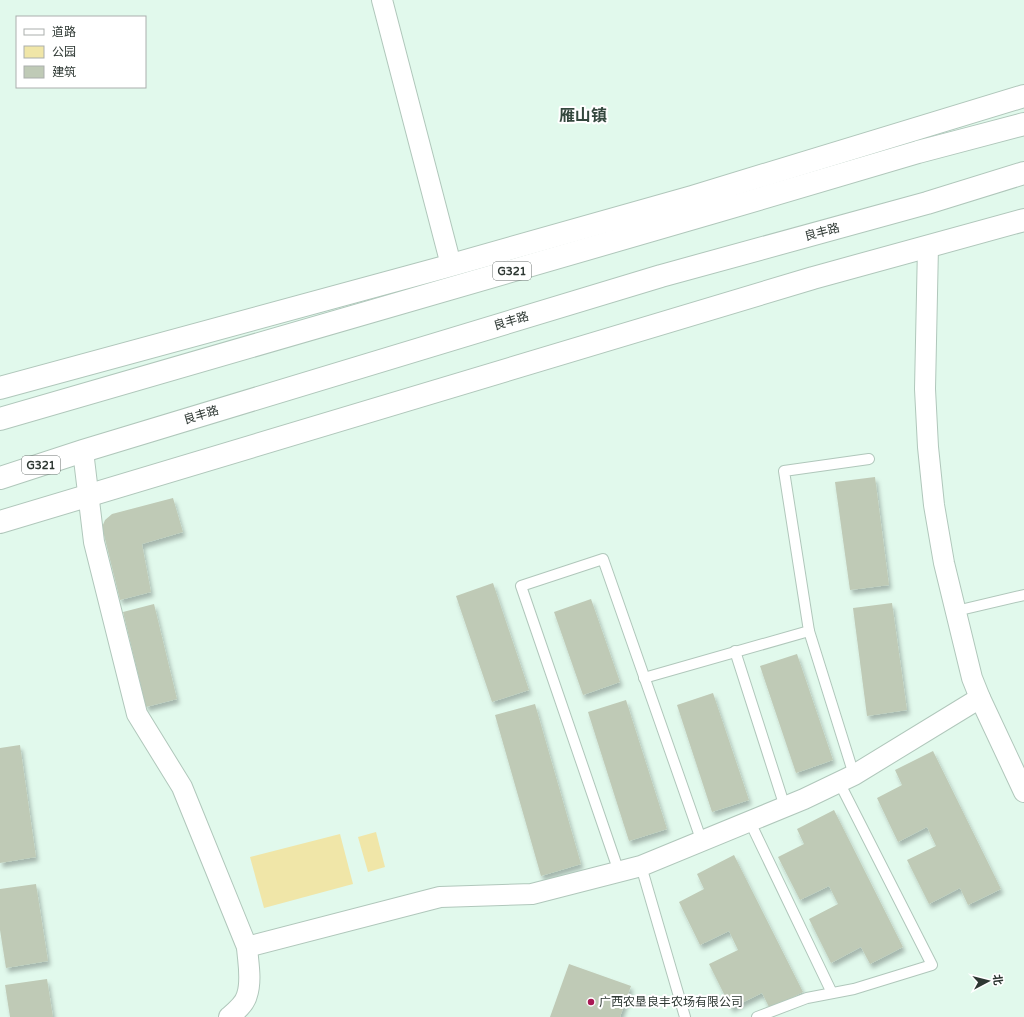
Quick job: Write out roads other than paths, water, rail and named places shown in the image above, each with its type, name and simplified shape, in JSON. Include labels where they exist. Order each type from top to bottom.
[{"type":"main road","points":[[0,388],[451,266],[692,197],[1024,96]]},
{"type":"main road","name":"G321","points":[[0,419],[718,212],[918,152],[1024,124]]},
{"type":"main road","name":"良丰路","points":[[0,478],[82,451],[661,276],[928,203],[1024,173]]},
{"type":"main road","points":[[0,522],[813,278],[1024,220]]},
{"type":"street","points":[[382,0],[451,266]]},
{"type":"street","points":[[928,246],[925,389],[928,447],[934,505],[944,563],[972,678],[1024,792]]},
{"type":"street","points":[[82,451],[94,542],[137,714],[182,787],[246,947],[249,974],[247,996],[237,1010],[229,1017]]},
{"type":"street","points":[[246,947],[440,897],[532,894],[641,866],[785,807],[846,778],[980,698]]},
{"type":"lane","points":[[757,1017],[807,998],[854,989],[932,965],[846,778],[809,631],[784,471],[869,459]]},
{"type":"lane","points":[[618,872],[521,586],[603,559],[702,842]]},
{"type":"lane","points":[[956,611],[1024,595]]},
{"type":"lane","points":[[644,678],[809,631]]},
{"type":"lane","points":[[735,651],[785,807]]},
{"type":"lane","points":[[750,822],[832,993]]},
{"type":"lane","points":[[641,866],[685,1017]]},
{"type":"place","name":"广西农垦良丰农场有限公司","points":[[591,1002]]},
{"type":"district","name":"雁山镇","points":[[583,115]]}]
